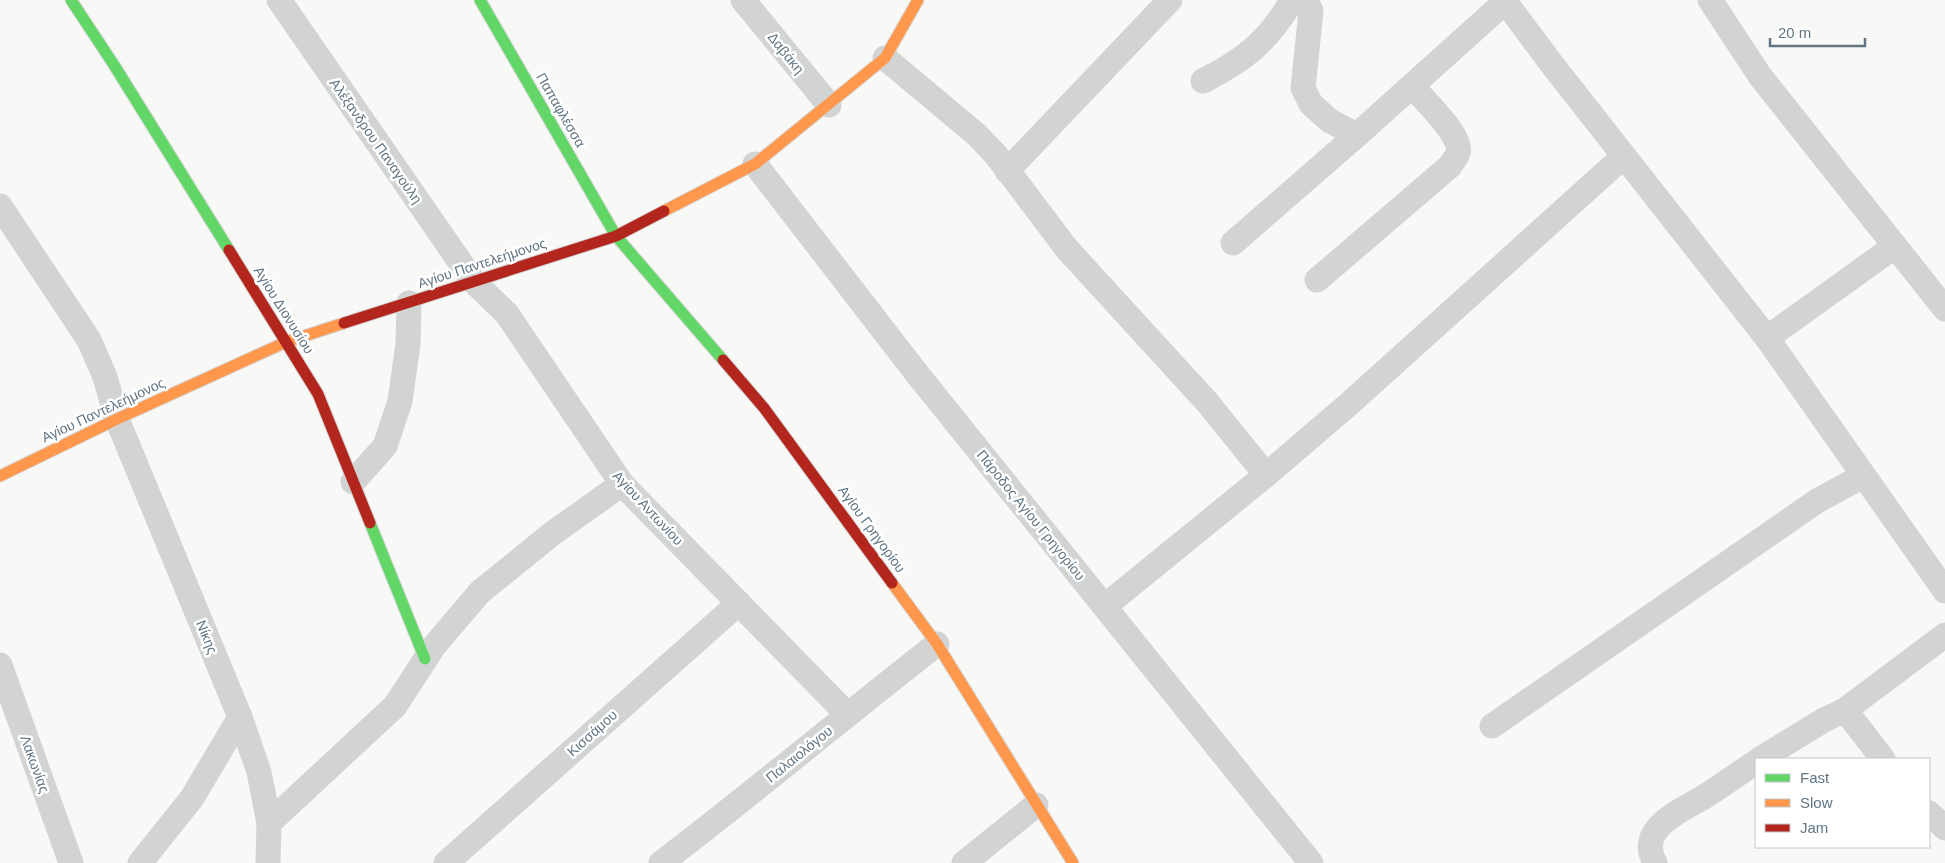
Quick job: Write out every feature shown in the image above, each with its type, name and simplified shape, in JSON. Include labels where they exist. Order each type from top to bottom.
[{"type":"street","name":"Αγίου Διονυσίου","points":[[71,0],[114,65],[318,394],[425,659]]},
{"type":"street","name":"Αλέξανδρου Παναγούλη","points":[[279,0],[474,282]]},
{"type":"street","name":"Παπαφλέσσα","points":[[480,0],[616,236]]},
{"type":"street","name":"Δαβάκη","points":[[743,0],[829,105]]},
{"type":"street","name":"Αγίου Παντελεήμονος","points":[[0,476],[117,419],[286,342],[616,236],[755,164],[884,58],[918,0]]},
{"type":"street","points":[[1006,171],[1170,0]]},
{"type":"street","points":[[1203,81],[1230,68],[1257,47],[1276,26],[1290,4],[1290,0]]},
{"type":"street","points":[[1306,0],[1311,11],[1303,88],[1311,104],[1330,121],[1357,134]]},
{"type":"street","points":[[1710,0],[1760,76],[1945,309]]},
{"type":"street","points":[[1233,243],[1412,86],[1505,1],[1767,338],[1945,591]]},
{"type":"street","points":[[884,58],[977,135],[996,155],[1006,171],[1067,249],[1207,402],[1266,475]]},
{"type":"street","points":[[1317,280],[1450,166],[1459,152],[1458,142],[1449,128],[1412,86]]},
{"type":"street","points":[[1105,606],[1266,475],[1349,404],[1624,156]]},
{"type":"street","name":"Πάροδος Αγίου Γρηγορίου","points":[[755,164],[918,375],[1311,863]]},
{"type":"street","name":"Νίκης","points":[[0,206],[89,340],[105,377],[117,419],[240,717],[259,772],[269,823],[268,863]]},
{"type":"street","name":"Αγίου Γρηγορίου","points":[[616,236],[764,408],[937,644],[1073,863]]},
{"type":"street","points":[[1767,338],[1895,246]]},
{"type":"street","name":"Αγίου Αντωνίου","points":[[474,282],[507,314],[622,484],[847,714]]},
{"type":"street","points":[[353,482],[385,446],[400,401],[408,344],[409,303]]},
{"type":"street","points":[[1492,726],[1817,501],[1863,476]]},
{"type":"street","points":[[269,823],[395,706],[425,659],[480,592],[553,533],[622,484]]},
{"type":"street","name":"Κισσάμου","points":[[446,863],[739,603]]},
{"type":"street","points":[[1762,758],[1824,720],[1846,710],[1945,635]]},
{"type":"street","name":"Παλαιολόγου","points":[[661,863],[737,805],[847,714],[937,644]]},
{"type":"street","name":"Λακωνίας","points":[[0,665],[71,863]]},
{"type":"street","points":[[1846,710],[1882,758]]},
{"type":"street","points":[[140,863],[192,798],[240,717]]},
{"type":"street","points":[[1655,863],[1650,855],[1653,835],[1667,818],[1705,796],[1755,763]]},
{"type":"street","points":[[964,863],[1036,805]]},
{"type":"street","points":[[1930,814],[1945,828]]},
{"type":"traffic: fast","points":[[71,0],[114,65],[229,250]]},
{"type":"traffic: fast","points":[[480,0],[616,236],[723,360]]},
{"type":"traffic: fast","points":[[370,523],[425,659]]},
{"type":"traffic: slow","points":[[664,211],[755,164],[885,58],[918,0]]},
{"type":"traffic: slow","points":[[0,476],[117,419],[286,342],[344,323]]},
{"type":"traffic: slow","points":[[892,583],[937,644],[1073,863]]},
{"type":"traffic: jam","points":[[344,323],[616,236],[664,211]]},
{"type":"traffic: jam","points":[[229,250],[318,394],[370,523]]},
{"type":"traffic: jam","points":[[723,360],[764,408],[892,583]]}]
